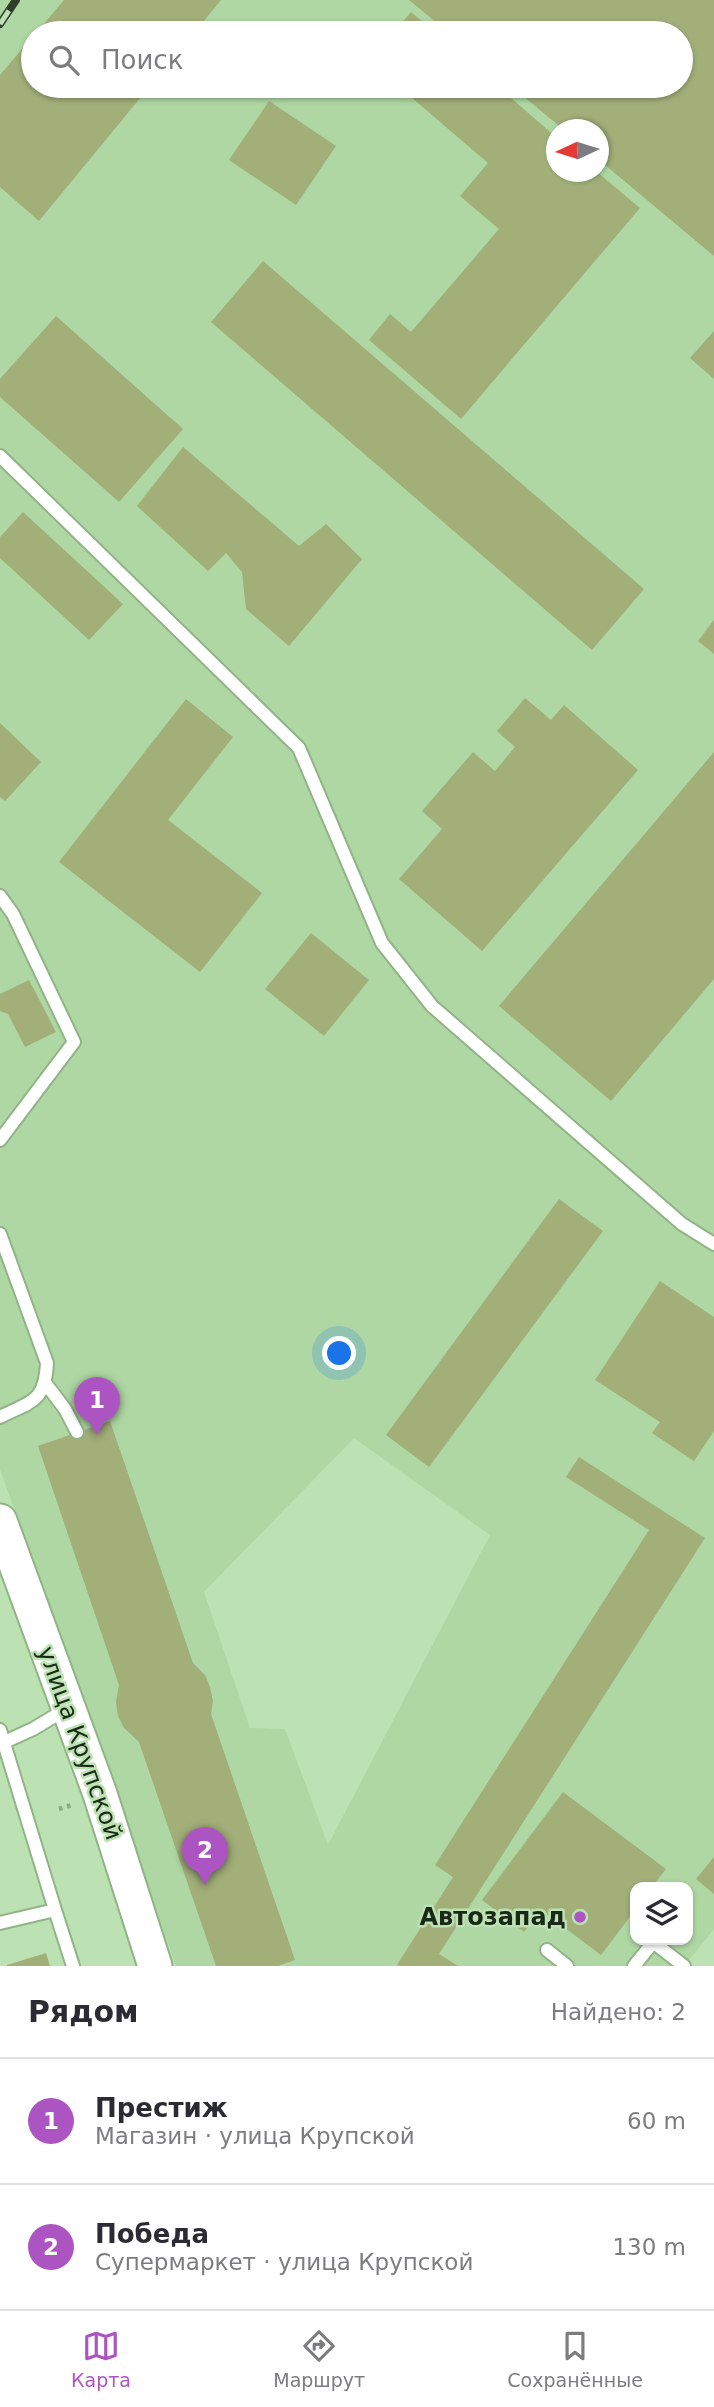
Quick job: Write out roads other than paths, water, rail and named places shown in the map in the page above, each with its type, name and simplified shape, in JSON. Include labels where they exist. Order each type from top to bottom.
[{"type":"street","name":"улица Крупской","points":[[0,1521],[100,1794],[155,1966]]},
{"type":"lane","points":[[0,456],[299,748],[382,943],[432,1006],[682,1224],[714,1244]]},
{"type":"lane","points":[[0,896],[13,914],[74,1042],[0,1140]]},
{"type":"lane","points":[[0,1234],[47,1363],[46,1384],[36,1400],[0,1417]]},
{"type":"lane","points":[[46,1384],[65,1409],[77,1432]]},
{"type":"lane","points":[[68,1707],[33,1729],[1,1739],[73,1966]]},
{"type":"lane","points":[[0,1923],[55,1910]]},
{"type":"lane","points":[[634,1966],[651,1945]]},
{"type":"lane","points":[[659,1945],[684,1966]]},
{"type":"lane","points":[[547,1951],[568,1966]]},
{"type":"railway","points":[[0,24],[16,0]]},
{"type":"place","name":"Престиж","points":[[97,1435]]},
{"type":"place","name":"Победа","points":[[205,1885]]},
{"type":"place","name":"Автозапад","points":[[580,1917]]}]
